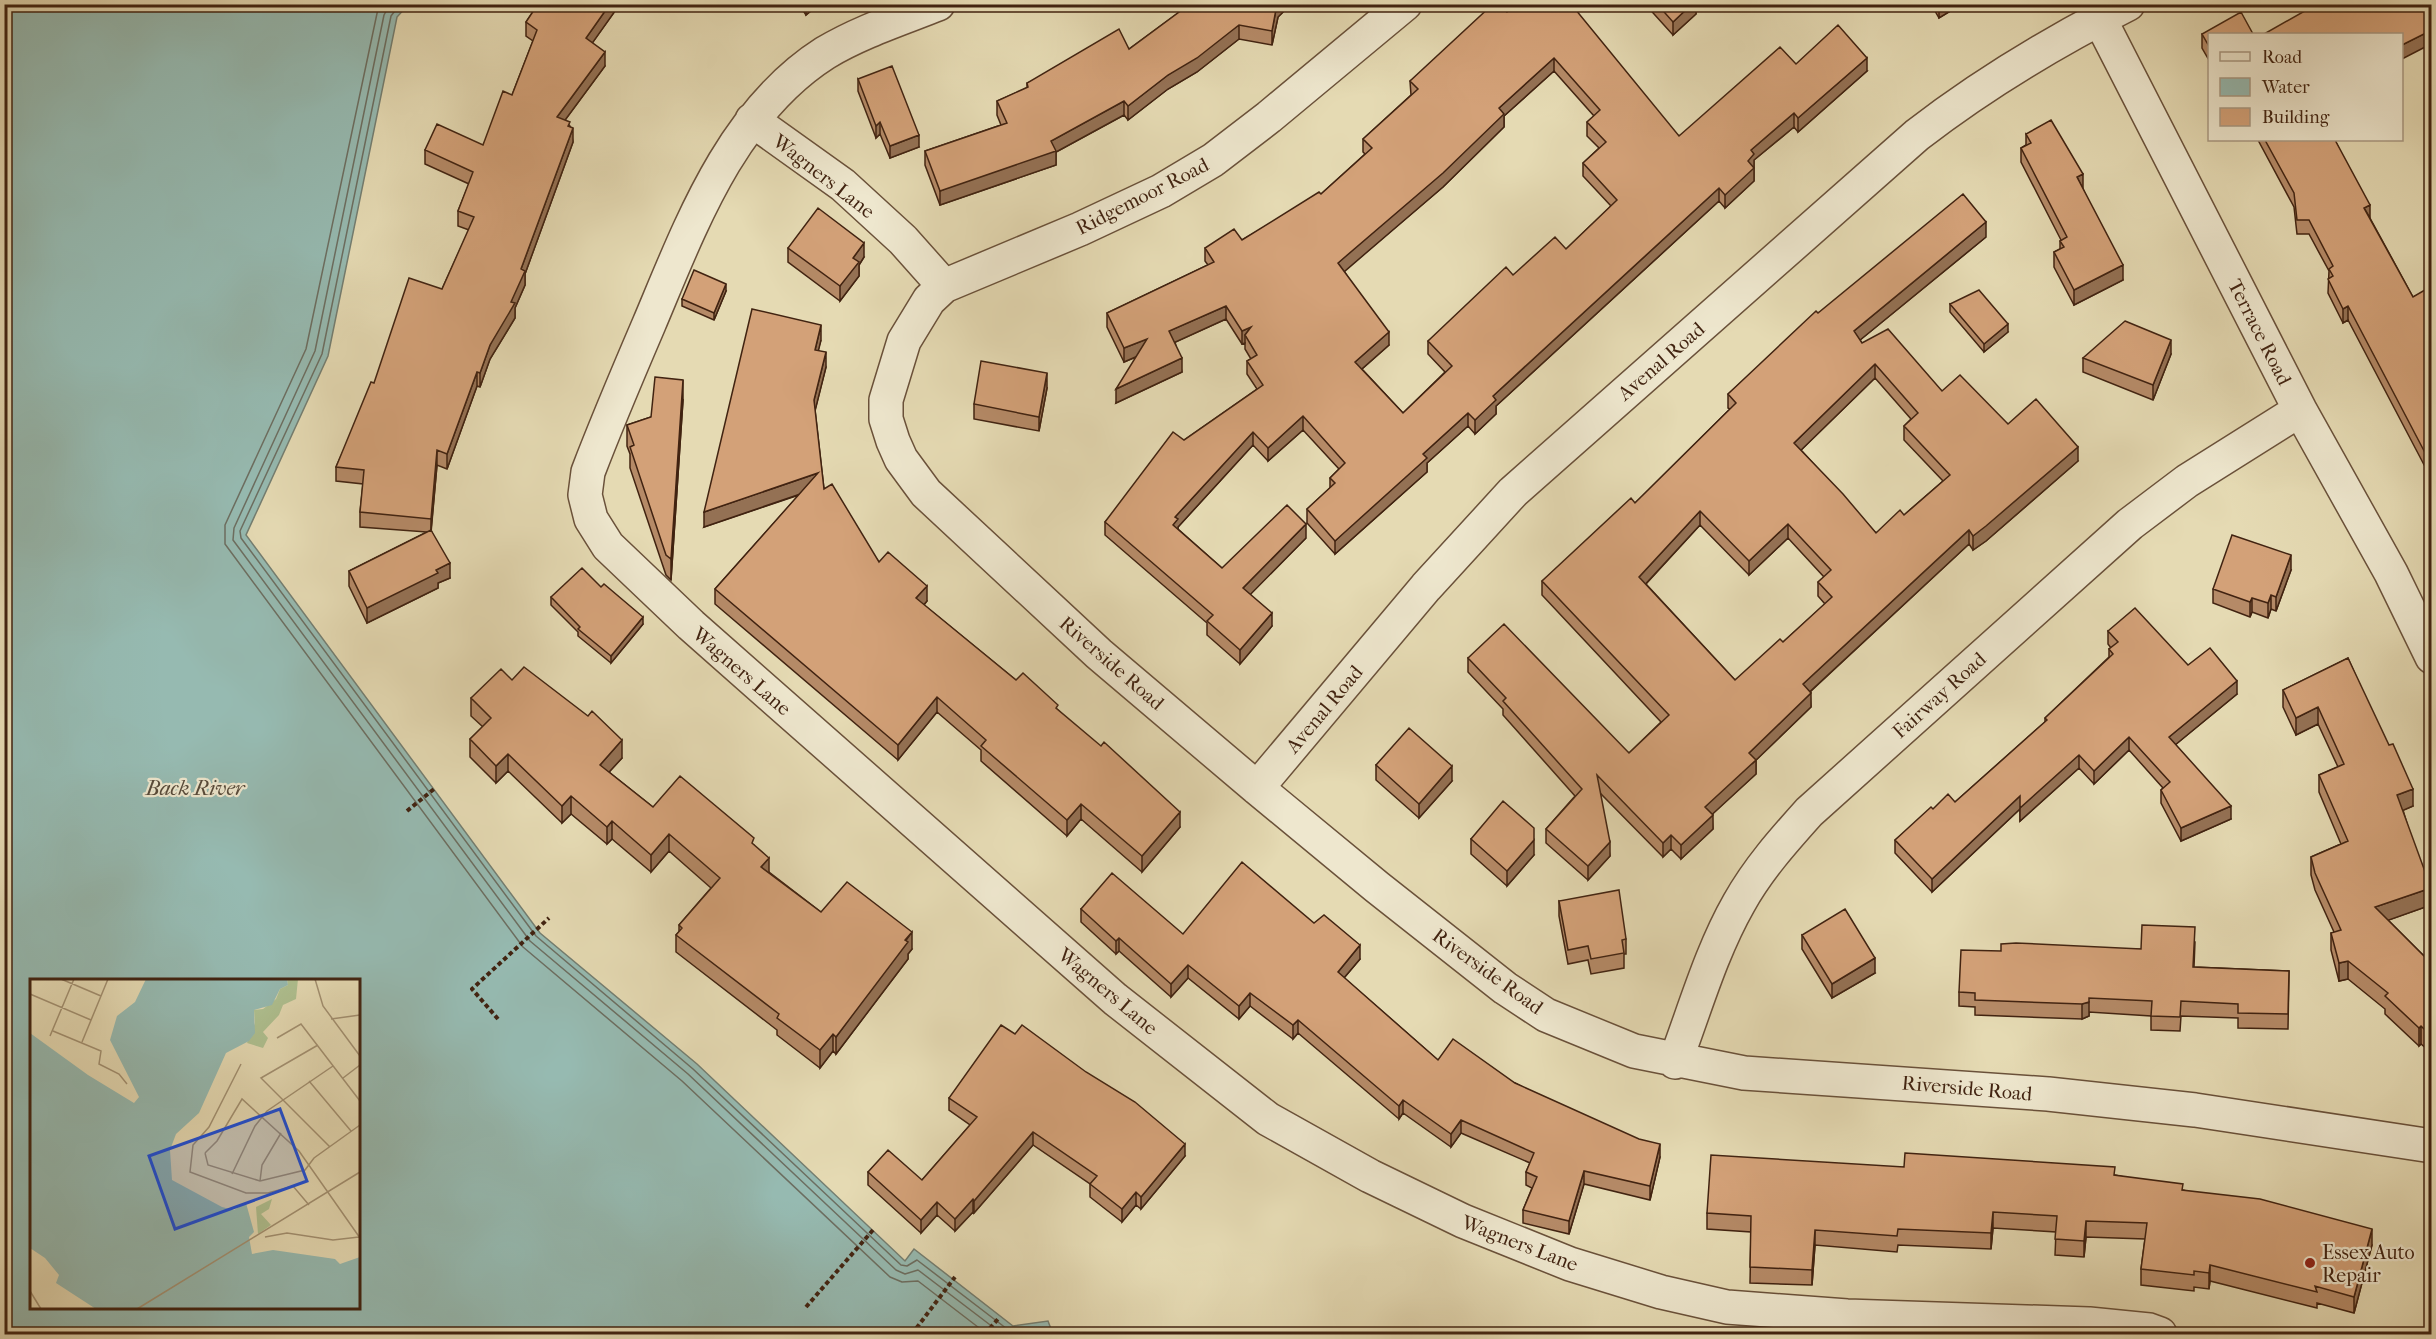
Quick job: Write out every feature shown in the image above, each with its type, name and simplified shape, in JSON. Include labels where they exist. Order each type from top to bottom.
[{"type":"street","name":"Wagners Lane","points":[[938,4],[861,34],[824,54],[793,78],[752,120],[720,167],[588,472],[585,495],[591,519],[608,546],[691,626],[1114,999],[1268,1119],[1370,1176],[1462,1221],[1570,1264],[1661,1292],[1727,1307],[1847,1316],[2090,1324],[2149,1330],[2160,1335]]},
{"type":"street","name":"Ridgemoor Road","points":[[944,286],[1080,229],[1161,190],[1213,160],[1269,117],[1405,4]]},
{"type":"street","name":"Terrace Road","points":[[2106,9],[2300,410],[2391,573],[2432,657]]},
{"type":"street","name":"Avenal Road","points":[[1257,788],[1426,587],[1513,492],[1917,135],[1965,98],[2106,9]]},
{"type":"street","name":"Wagners Lane","points":[[752,120],[843,185],[903,240],[944,286]]},
{"type":"street","name":"Riverside Road","points":[[944,286],[928,300],[915,321],[892,372],[886,400],[886,419],[901,459],[926,493],[1099,654],[1257,788],[1386,894],[1505,987],[1546,1015],[1634,1051],[1675,1062],[1744,1073],[1934,1085],[2138,1104],[2432,1146]]},
{"type":"street","name":"Fairway Road","points":[[1675,1062],[1711,966],[1738,904],[1769,856],[1809,812],[2130,524],[2187,481],[2300,410]]},
{"type":"path","points":[[407,811],[434,789]]},
{"type":"path","points":[[498,1019],[472,989],[549,918]]},
{"type":"path","points":[[806,1306],[873,1230]]},
{"type":"path","points":[[912,1335],[955,1277]]},
{"type":"path","points":[[985,1335],[998,1319]]},
{"type":"water","name":"Back River","points":[[5,4],[408,5],[397,17],[328,356],[246,535],[540,933],[697,1064],[905,1261],[914,1249],[1013,1326],[1048,1321],[1053,1334],[5,1334]]},
{"type":"building","points":[[538,4],[610,4],[586,38],[605,52],[557,117],[570,122],[568,126],[573,128],[521,269],[525,271],[511,302],[515,303],[490,345],[480,373],[477,372],[447,454],[437,450],[431,519],[360,512],[364,470],[336,467],[371,382],[374,383],[409,278],[442,289],[474,217],[458,211],[473,172],[425,150],[437,124],[483,145],[503,91],[512,95],[537,30],[526,22]]},
{"type":"building","points":[[1179,4],[1277,4],[1272,31],[1239,25],[1197,58],[1168,75],[1128,106],[1124,101],[1051,141],[1056,151],[940,191],[925,151],[1007,123],[997,101],[1028,87],[1027,83],[1119,29],[1129,49],[1183,9]]},
{"type":"building","points":[[1493,4],[1500,4],[1507,12],[1515,4],[1571,4],[1679,136],[1780,47],[1796,64],[1838,25],[1867,58],[1798,118],[1794,113],[1751,150],[1754,154],[1748,161],[1754,168],[1725,195],[1719,188],[1493,396],[1496,400],[1475,420],[1468,413],[1423,454],[1427,458],[1335,541],[1307,509],[1335,483],[1330,478],[1345,463],[1303,416],[1268,448],[1253,432],[1175,517],[1178,519],[1173,525],[1222,568],[1287,505],[1306,524],[1243,588],[1272,613],[1240,650],[1207,621],[1213,615],[1105,522],[1173,432],[1184,440],[1263,385],[1247,361],[1257,355],[1245,335],[1251,327],[1242,331],[1226,306],[1169,331],[1182,358],[1116,389],[1147,339],[1124,348],[1107,313],[1214,262],[1205,248],[1234,229],[1242,240],[1319,192],[1321,194],[1372,148],[1363,139],[1418,89],[1410,81]],"holes":[[[1554,58],[1600,110],[1587,122],[1606,142],[1583,163],[1617,200],[1566,249],[1555,237],[1513,275],[1506,267],[1428,341],[1452,366],[1403,413],[1355,362],[1389,332],[1338,263],[1443,173],[1504,114],[1499,108]]]},
{"type":"building","points":[[1657,4],[1692,4],[1673,22]]},
{"type":"building","points":[[2317,4],[2432,4],[2432,30],[2403,44],[2403,33],[2266,33]]},
{"type":"building","points":[[2241,12],[2252,33],[2208,33],[2208,44],[2202,34]]},
{"type":"building","points":[[892,66],[919,135],[890,146],[880,122],[876,126],[858,79]]},
{"type":"building","points":[[2051,120],[2083,174],[2077,177],[2123,265],[2074,290],[2054,252],[2064,247],[2060,241],[2067,237],[2021,148],[2031,143],[2026,134]]},
{"type":"building","points":[[2266,141],[2336,141],[2370,205],[2364,208],[2413,297],[2430,287],[2432,289],[2432,466],[2348,306],[2343,309],[2328,279],[2333,276],[2329,269],[2333,266],[2309,220],[2297,220],[2294,193]]},
{"type":"building","points":[[1963,194],[1986,222],[1854,331],[1862,343],[1888,329],[1942,391],[1960,375],[2008,424],[2036,399],[2078,447],[1973,536],[1969,530],[1803,684],[1811,693],[1749,753],[1756,760],[1705,807],[1713,815],[1681,845],[1671,835],[1663,843],[1597,775],[1610,842],[1588,866],[1546,829],[1582,789],[1503,701],[1506,698],[1468,658],[1504,624],[1629,753],[1669,715],[1542,581],[1631,498],[1635,503],[1736,403],[1728,394],[1816,311],[1818,313]],"holes":[[[1875,364],[1918,413],[1904,426],[1950,475],[1904,515],[1900,510],[1876,533],[1843,494],[1794,443]],[[1700,511],[1749,561],[1788,524],[1831,570],[1818,582],[1832,597],[1783,642],[1780,639],[1735,680],[1639,577]]]},
{"type":"building","points":[[818,208],[864,243],[853,258],[859,262],[840,286],[788,248]]},
{"type":"building","points":[[694,270],[726,284],[714,313],[682,299]]},
{"type":"building","points":[[1979,290],[2008,324],[1984,344],[1950,304]]},
{"type":"building","points":[[752,309],[821,325],[815,350],[826,352],[814,400],[824,489],[832,484],[879,562],[888,552],[927,586],[916,598],[1016,680],[1023,673],[1058,705],[1056,708],[1101,746],[1104,742],[1180,812],[1142,856],[1081,804],[1067,820],[981,746],[986,740],[937,697],[898,745],[715,589],[818,473],[704,512]]},
{"type":"building","points":[[2125,321],[2171,340],[2153,385],[2083,358]]},
{"type":"building","points":[[981,361],[1047,373],[1039,417],[974,404]]},
{"type":"building","points":[[655,377],[683,380],[671,559],[666,555],[630,447],[634,445],[627,425],[651,417]]},
{"type":"building","points":[[431,530],[450,563],[436,570],[438,573],[367,608],[349,571]]},
{"type":"building","points":[[2232,535],[2291,555],[2276,597],[2271,595],[2268,603],[2252,598],[2250,602],[2213,589]]},
{"type":"building","points":[[582,568],[601,587],[604,584],[643,617],[611,656],[578,629],[580,627],[551,597]]},
{"type":"building","points":[[2135,608],[2188,665],[2210,648],[2237,681],[2169,737],[2231,806],[2181,828],[2161,790],[2170,782],[2129,737],[2094,771],[2079,755],[2020,808],[2020,796],[1932,879],[1895,840],[1948,794],[1955,802],[2047,720],[2045,718],[2113,654],[2109,649],[2118,642],[2108,631]]},
{"type":"building","points":[[2348,658],[2389,745],[2393,744],[2413,789],[2397,795],[2431,888],[2375,907],[2432,964],[2432,1029],[2428,1033],[2421,1026],[2419,1028],[2385,996],[2388,993],[2348,961],[2339,963],[2331,933],[2341,930],[2315,873],[2311,857],[2348,841],[2319,775],[2344,764],[2318,707],[2296,718],[2283,690]]},
{"type":"building","points":[[524,667],[588,716],[592,711],[622,740],[600,765],[653,807],[680,776],[754,838],[752,843],[769,858],[761,867],[821,912],[847,882],[912,932],[905,940],[908,942],[836,1037],[833,1034],[820,1050],[777,1018],[779,1014],[676,935],[682,928],[679,925],[720,878],[669,834],[651,855],[612,821],[607,827],[571,796],[562,806],[508,754],[496,766],[470,739],[491,718],[471,698],[501,669],[512,680]]},
{"type":"building","points":[[1409,728],[1452,766],[1419,804],[1376,765]]},
{"type":"building","points":[[1503,801],[1534,828],[1534,840],[1507,871],[1471,839]]},
{"type":"building","points":[[1242,862],[1314,923],[1324,915],[1360,945],[1338,972],[1438,1060],[1453,1039],[1515,1083],[1639,1139],[1660,1144],[1650,1186],[1584,1171],[1569,1221],[1523,1210],[1537,1177],[1526,1172],[1534,1153],[1461,1120],[1451,1134],[1403,1100],[1399,1106],[1298,1020],[1293,1025],[1250,993],[1239,1006],[1188,965],[1171,984],[1119,938],[1116,941],[1081,909],[1112,873],[1183,934]]},
{"type":"building","points":[[1619,890],[1626,939],[1622,940],[1624,953],[1591,959],[1588,946],[1568,950],[1559,901]]},
{"type":"building","points":[[1845,909],[1875,958],[1832,984],[1802,935]]},
{"type":"building","points":[[2142,925],[2195,927],[2193,967],[2289,971],[2288,1014],[2238,1013],[2238,1004],[2181,1001],[2180,1017],[2151,1016],[2152,1001],[2089,998],[2089,1002],[2082,1004],[1975,1000],[1975,993],[1959,992],[1961,950],[2001,951],[2001,944],[2016,943],[2141,949]]},
{"type":"building","points":[[1001,1025],[1015,1034],[1022,1025],[1086,1072],[1135,1102],[1185,1144],[1141,1197],[1136,1192],[1122,1209],[1090,1184],[1097,1176],[1033,1132],[974,1201],[973,1199],[955,1219],[937,1202],[921,1220],[868,1172],[888,1150],[922,1180],[977,1117],[949,1098]]},
{"type":"building","points":[[1905,1153],[2115,1167],[2114,1175],[2183,1184],[2182,1190],[2260,1199],[2372,1229],[2354,1297],[2315,1286],[2317,1292],[2210,1265],[2209,1273],[2194,1271],[2194,1275],[2141,1269],[2147,1223],[2086,1221],[2084,1241],[2055,1239],[2057,1216],[1993,1212],[1991,1233],[1898,1229],[1897,1236],[1815,1230],[1812,1270],[1750,1267],[1751,1216],[1707,1213],[1711,1155],[1904,1167]]},
{"type":"place","name":"Essex Auto Repair","points":[[2310,1263]]}]
